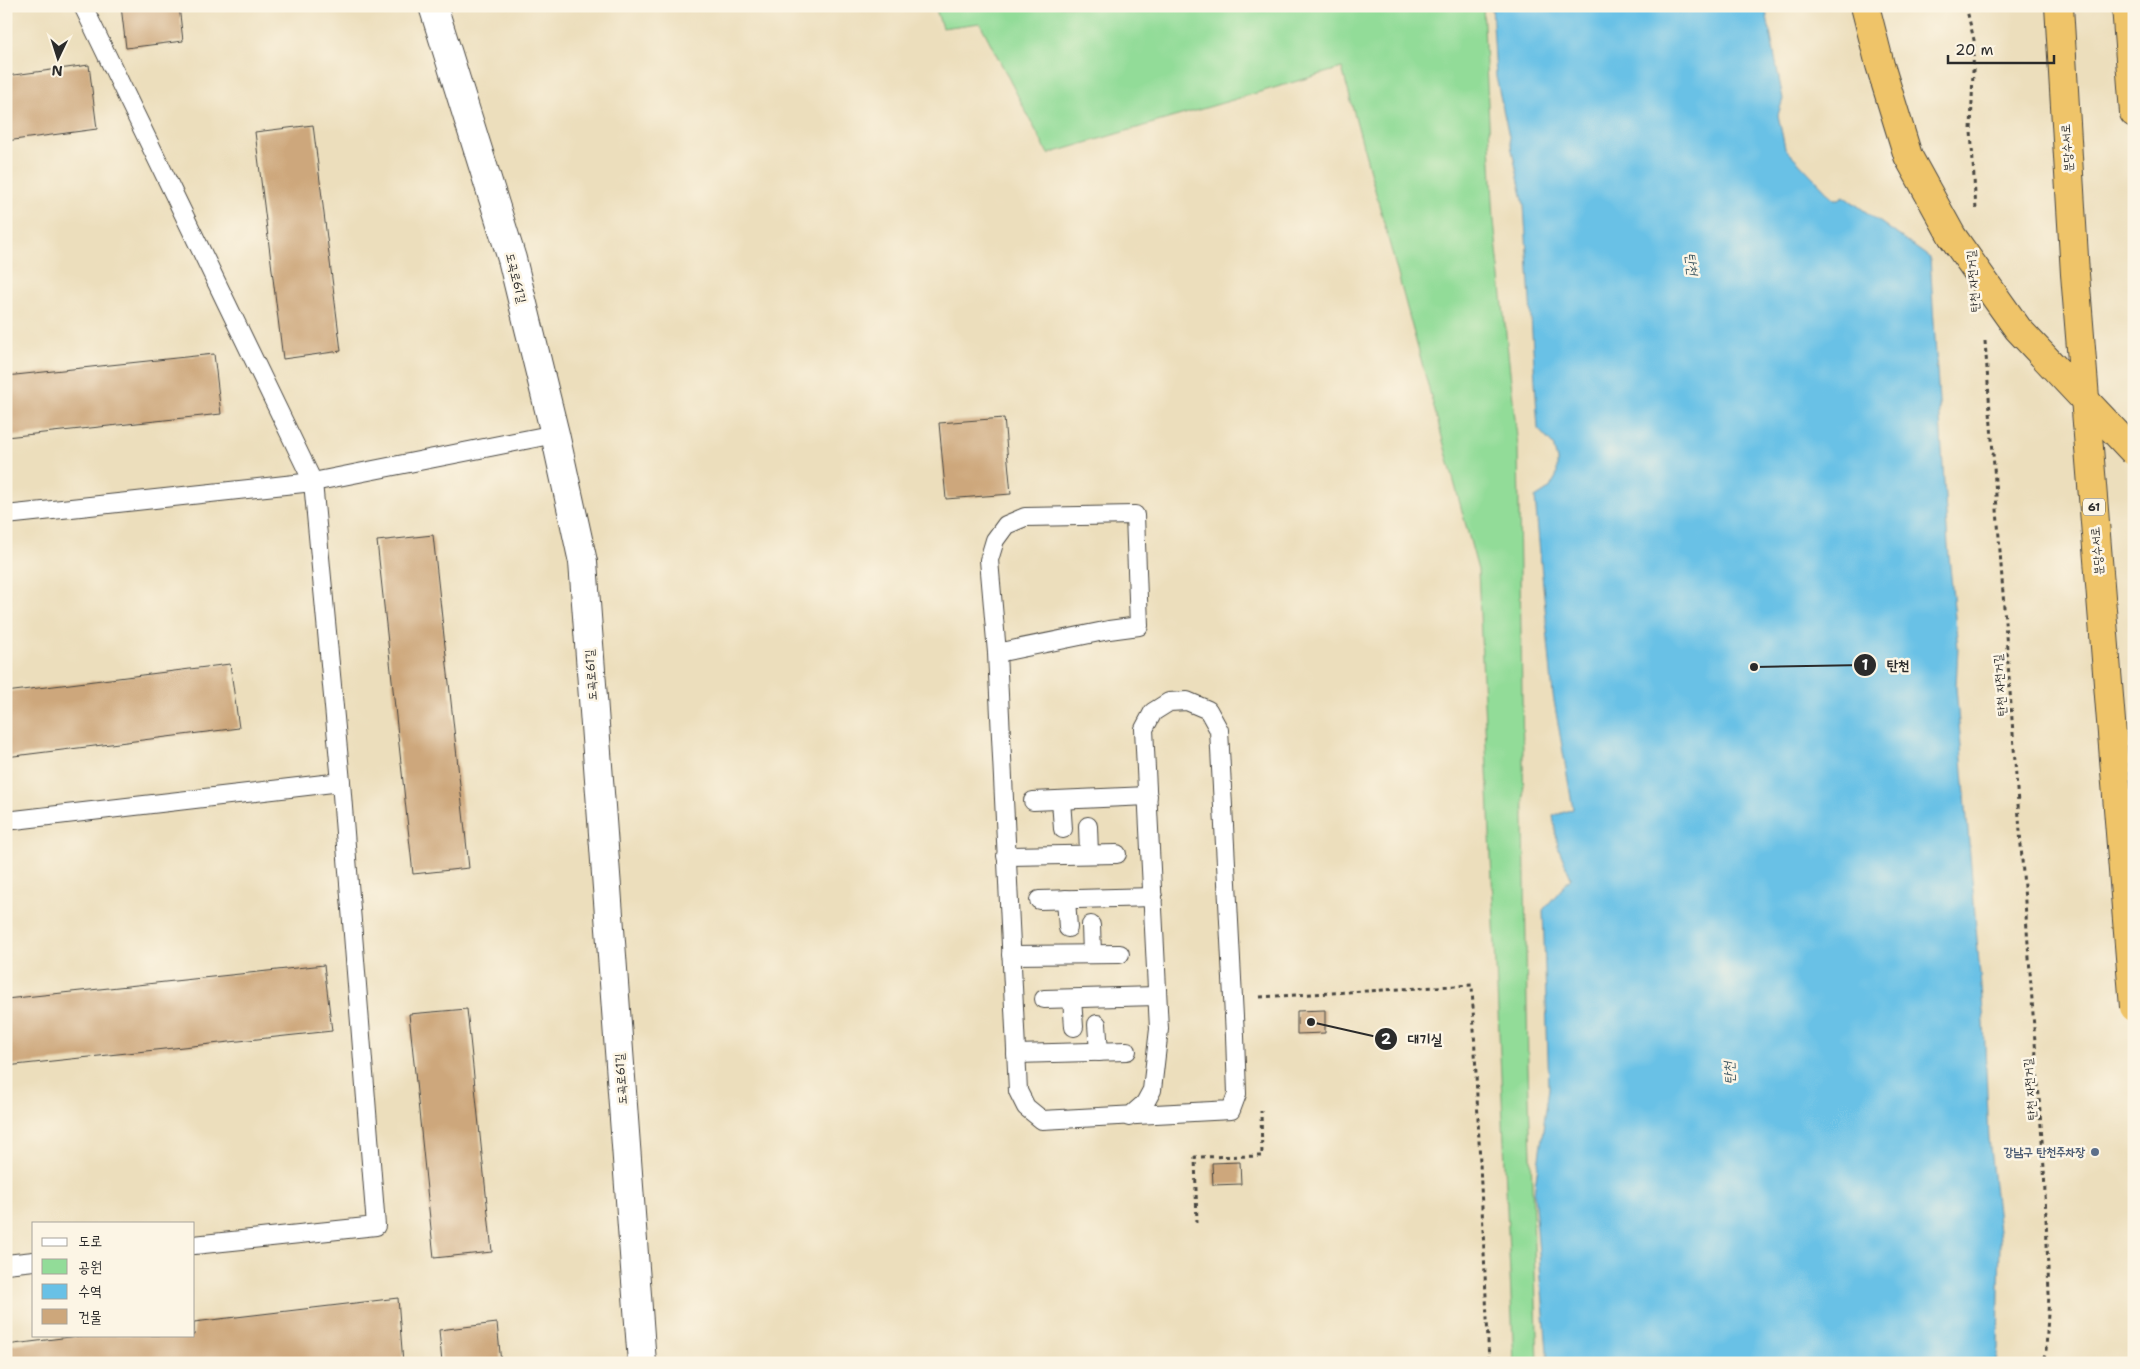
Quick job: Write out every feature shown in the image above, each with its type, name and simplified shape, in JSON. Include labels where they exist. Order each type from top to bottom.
[{"type":"highway","points":[[1865,6],[1880,65],[1908,156],[1952,236],[2018,329],[2134,452]]},
{"type":"highway","name":"분당수서로","points":[[2059,6],[2075,274],[2134,1007]]},
{"type":"highway","points":[[2126,6],[2134,114]]},
{"type":"street","name":"도곡로61길","points":[[433,6],[512,258],[555,434],[582,562],[642,1363]]},
{"type":"lane","points":[[83,6],[313,482],[341,782],[376,1226],[195,1245]]},
{"type":"lane","points":[[6,515],[313,482],[555,434]]},
{"type":"lane","points":[[997,653],[1109,630],[1139,626],[1135,516],[1025,517],[1006,525],[995,540],[989,560],[997,653],[1018,1091],[1026,1107],[1042,1120],[1129,1117],[1231,1110],[1237,1094],[1220,730],[1208,710],[1187,701],[1168,702],[1153,712],[1144,729],[1159,1029],[1152,1090],[1145,1104],[1129,1117]]},
{"type":"lane","points":[[6,821],[341,782]]},
{"type":"lane","points":[[1033,801],[1148,796]]},
{"type":"lane","points":[[1061,800],[1063,829]]},
{"type":"lane","points":[[1088,826],[1090,854]]},
{"type":"lane","points":[[1006,856],[1117,854]]},
{"type":"lane","points":[[1038,900],[1153,897]]},
{"type":"lane","points":[[1066,900],[1068,928]]},
{"type":"lane","points":[[1091,926],[1092,954]]},
{"type":"lane","points":[[1011,955],[1120,954]]},
{"type":"lane","points":[[1044,999],[1158,996]]},
{"type":"lane","points":[[1072,999],[1074,1027]]},
{"type":"lane","points":[[1097,1024],[1099,1052]]},
{"type":"lane","points":[[1016,1054],[1127,1051]]},
{"type":"lane","points":[[6,1264],[32,1261]]},
{"type":"path","points":[[1966,6],[1974,40],[1971,131],[1976,211]]},
{"type":"path","name":"탄천 자전거길","points":[[1985,340],[2044,1168],[2049,1294],[2046,1351],[2042,1363]]},
{"type":"path","points":[[1260,1006],[1260,996],[1472,985],[1489,1363]]},
{"type":"path","points":[[1197,1223],[1195,1157],[1262,1156],[1261,1106]]},
{"type":"green space","points":[[935,6],[1483,6],[1494,221],[1518,447],[1528,1067],[1538,1363],[1514,1363],[1478,570],[1342,68],[1048,154],[980,23],[942,28]]},
{"type":"water","name":"탄천","points":[[1492,6],[1765,6],[1783,99],[1778,115],[1785,148],[1834,199],[1844,196],[1930,258],[1948,546],[1958,648],[1956,687],[1984,1023],[1989,1139],[2000,1240],[1998,1350],[1995,1363],[1548,1363],[1534,1193],[1549,1088],[1543,910],[1571,878],[1558,847],[1553,816],[1573,809],[1553,695],[1535,498],[1549,489],[1557,475],[1557,460],[1553,445],[1538,429],[1524,205],[1496,77]]},
{"type":"building","points":[[121,6],[179,6],[183,41],[126,48]]},
{"type":"building","points":[[89,65],[97,129],[6,141],[6,76]]},
{"type":"building","points":[[313,125],[341,351],[283,359],[255,132]]},
{"type":"building","points":[[214,354],[221,414],[6,437],[6,376]]},
{"type":"building","points":[[1004,418],[1011,494],[946,499],[939,423]]},
{"type":"building","points":[[433,535],[469,868],[413,874],[377,541]]},
{"type":"building","points":[[230,664],[239,728],[6,757],[6,692]]},
{"type":"building","points":[[324,965],[332,1031],[6,1066],[6,999]]},
{"type":"building","points":[[467,1009],[492,1252],[434,1258],[409,1014]]},
{"type":"building","points":[[1325,1010],[1325,1033],[1297,1034],[1297,1011]]},
{"type":"building","points":[[1240,1162],[1241,1184],[1213,1185],[1212,1163]]},
{"type":"building","points":[[398,1298],[403,1363],[6,1363],[6,1345],[78,1336],[195,1336],[195,1322]]},
{"type":"building","points":[[497,1323],[501,1363],[442,1363],[439,1330]]},
{"type":"place","name":"탄천","points":[[1754,667]]},
{"type":"place","name":"대기실","points":[[1311,1022]]},
{"type":"place","name":"강남구 탄천주차장","points":[[2095,1152]]}]
